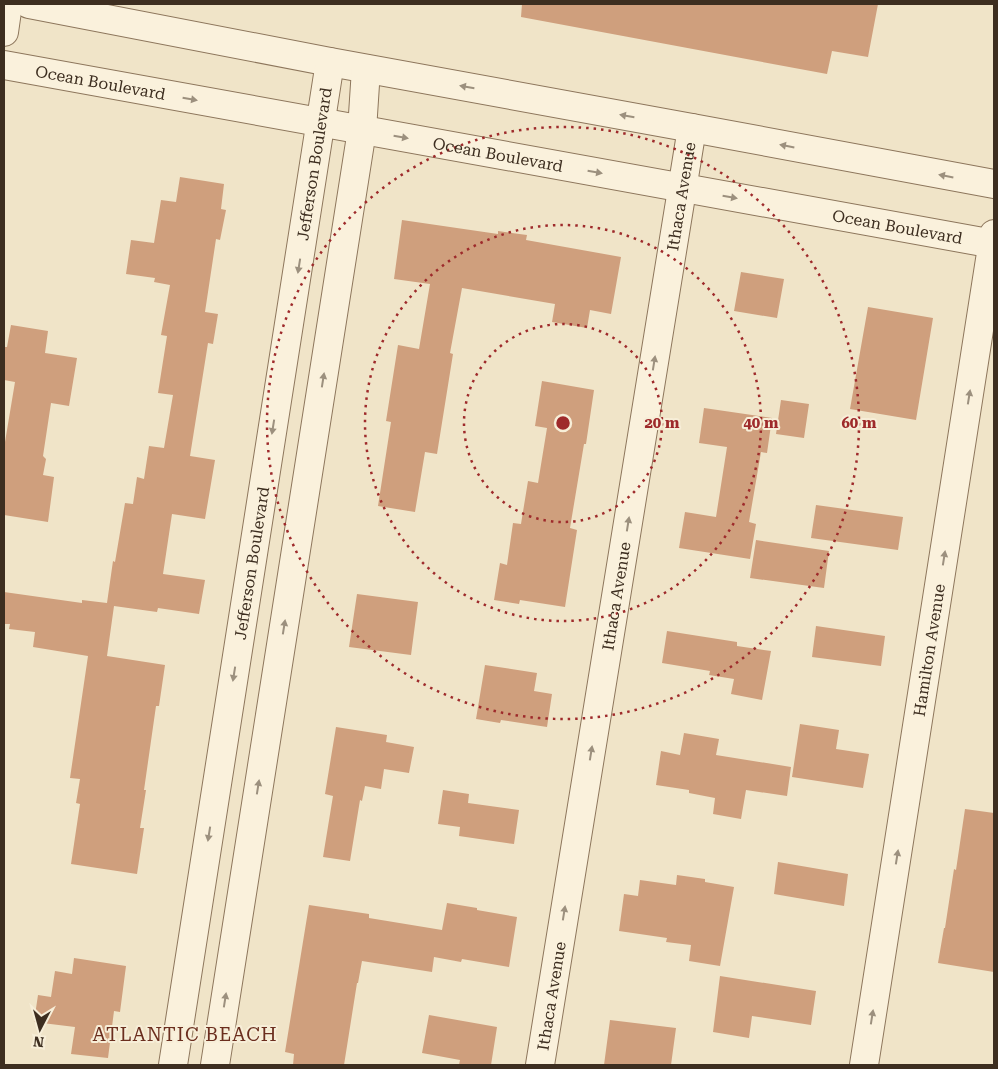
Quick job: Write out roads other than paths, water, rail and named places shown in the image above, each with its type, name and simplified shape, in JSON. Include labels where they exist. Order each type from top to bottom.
[{"type":"street","points":[[4,32],[8,4]]},
{"type":"street","points":[[29,4],[366,69],[994,184]]},
{"type":"street","name":"Jefferson Boulevard","points":[[172,1065],[330,62]]},
{"type":"street","name":"Ocean Boulevard","points":[[4,65],[682,188],[994,240]]},
{"type":"street","points":[[214,1065],[362,130],[366,69]]},
{"type":"street","name":"Ithaca Avenue","points":[[540,1065],[692,128]]},
{"type":"street","name":"Hamilton Avenue","points":[[864,1065],[994,240]]},
{"type":"district","name":"ATLANTIC BEACH","points":[[185,1034]]}]
